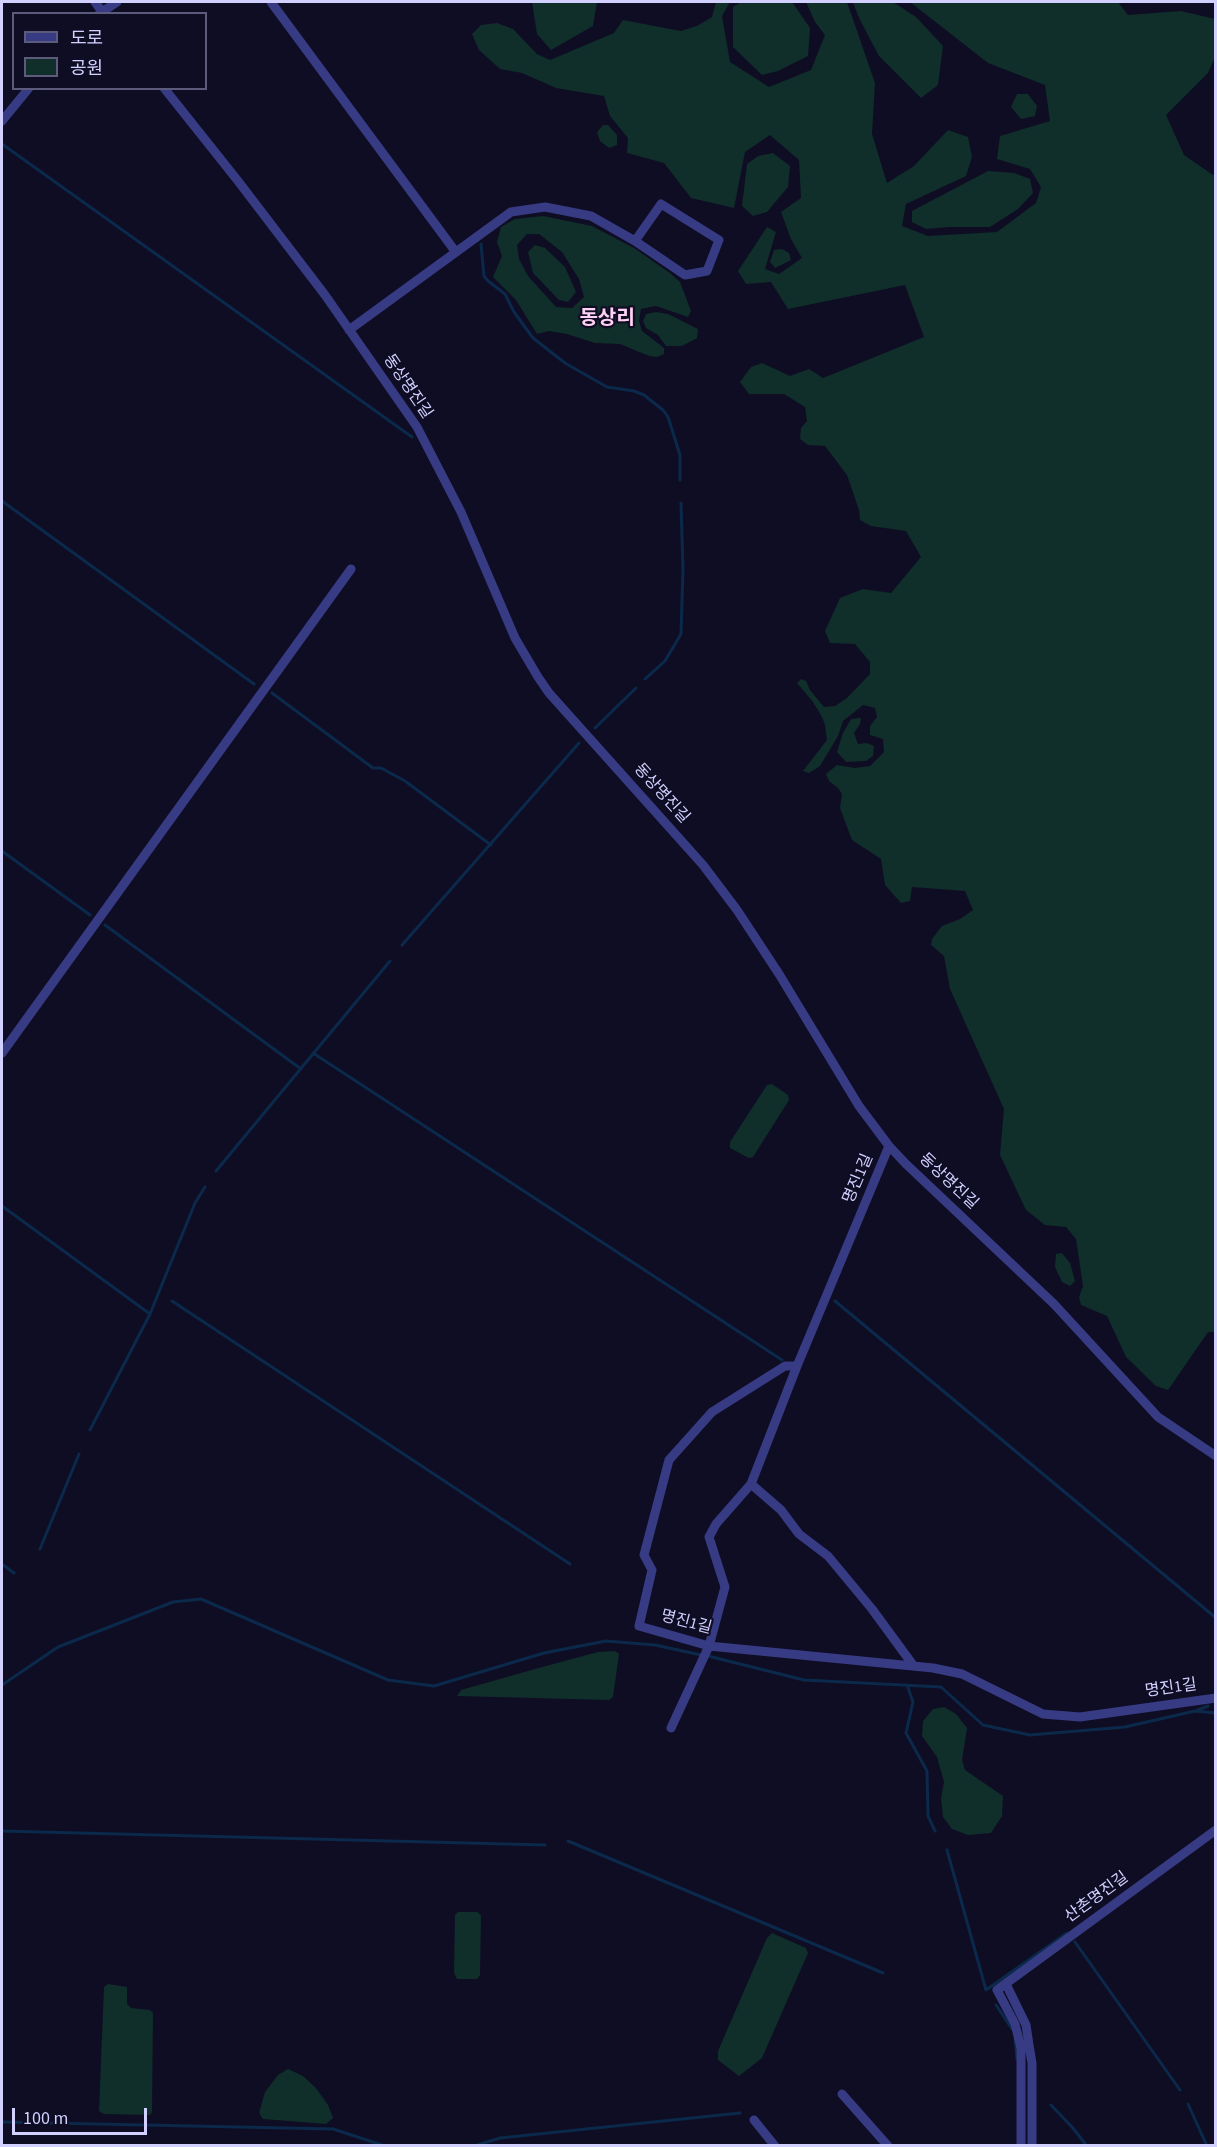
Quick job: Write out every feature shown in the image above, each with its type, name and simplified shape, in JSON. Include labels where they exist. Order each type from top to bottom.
[{"type":"street","points":[[103,12],[117,2]]},
{"type":"street","points":[[271,2],[455,251]]},
{"type":"street","points":[[2,121],[28,90]]},
{"type":"street","name":"동상명진길","points":[[166,90],[238,181],[349,330],[417,427],[461,512],[515,638],[538,677],[549,693],[710,874],[737,910],[779,974],[859,1106],[889,1146],[1054,1304],[1158,1417],[1215,1456]]},
{"type":"street","points":[[349,330],[511,212],[545,207],[591,216],[635,241],[685,275],[707,271],[719,240],[661,204],[635,241]]},
{"type":"street","points":[[2,1053],[351,569]]},
{"type":"street","name":"명진1길","points":[[889,1146],[797,1366],[785,1366],[712,1412],[669,1460],[644,1555],[652,1570],[639,1626],[709,1646],[913,1665],[962,1674],[1043,1714],[1080,1717],[1215,1698]]},
{"type":"street","points":[[671,1728],[709,1646],[725,1587],[709,1537],[716,1524],[751,1484],[797,1366]]},
{"type":"street","points":[[751,1484],[781,1510],[799,1534],[828,1556],[872,1609],[913,1665]]},
{"type":"street","name":"산촌명진길","points":[[1021,2145],[1021,2048],[1015,2024],[997,1990],[1215,1830]]},
{"type":"street","points":[[1006,1984],[1026,2025],[1031,2054],[1032,2145]]},
{"type":"street","points":[[842,2094],[888,2145]]},
{"type":"street","points":[[754,2120],[775,2145]]},
{"type":"green space","points":[[532,2],[597,2],[593,26],[551,50],[537,34]]},
{"type":"green space","points":[[716,2],[730,2],[722,16],[730,62],[769,87],[811,70],[825,35],[815,22],[806,2],[847,2],[875,83],[872,134],[887,183],[914,166],[948,130],[968,137],[972,157],[966,176],[906,204],[902,226],[928,236],[997,232],[1036,203],[1041,187],[1030,169],[997,159],[1000,136],[1050,121],[1045,85],[988,63],[910,2],[1118,2],[1128,15],[1181,11],[1215,19],[1215,57],[1208,73],[1166,115],[1184,155],[1213,175],[1216,172],[1216,1332],[1208,1332],[1168,1390],[1156,1386],[1126,1357],[1107,1316],[1081,1305],[1079,1297],[1083,1286],[1076,1239],[1066,1227],[1045,1225],[1026,1210],[1000,1155],[1004,1109],[950,989],[944,956],[931,945],[932,939],[942,926],[960,919],[973,910],[965,891],[912,887],[910,901],[901,903],[885,885],[881,859],[852,840],[840,808],[842,794],[829,781],[826,774],[837,765],[855,768],[870,766],[884,752],[883,739],[870,735],[870,726],[877,717],[875,708],[863,705],[843,721],[838,736],[820,766],[809,773],[803,771],[827,740],[822,717],[797,683],[801,679],[806,681],[810,690],[824,707],[835,706],[847,698],[870,674],[870,662],[855,644],[830,643],[825,631],[840,598],[863,589],[891,593],[921,557],[906,531],[871,526],[860,520],[859,510],[847,475],[825,446],[808,445],[800,439],[801,428],[807,421],[805,407],[784,394],[749,394],[740,382],[751,367],[762,363],[790,376],[809,369],[823,378],[924,337],[905,285],[788,309],[771,282],[746,284],[738,271],[767,227],[776,232],[765,269],[779,274],[802,258],[791,239],[781,212],[801,198],[799,160],[770,135],[745,152],[734,208],[691,198],[664,163],[627,153],[628,138],[610,116],[604,96],[556,88],[522,73],[500,69],[479,50],[472,34],[481,25],[497,23],[513,29],[537,54],[550,60],[614,33],[623,20],[681,31],[697,26],[712,17]]},
{"type":"green space","points":[[741,2],[792,2],[810,28],[808,56],[778,71],[762,75],[733,47],[733,7]]},
{"type":"green space","points":[[893,2],[916,17],[943,46],[938,85],[921,98],[879,56],[853,3]]},
{"type":"green space","points":[[1017,94],[1028,94],[1037,106],[1035,116],[1021,119],[1011,107]]},
{"type":"green space","points":[[603,125],[608,125],[617,135],[617,145],[609,148],[600,141],[597,132]]},
{"type":"green space","points":[[773,153],[790,166],[788,187],[767,212],[753,216],[742,206],[747,164],[758,156]]},
{"type":"green space","points":[[988,171],[1014,173],[1030,179],[1033,193],[1018,209],[990,227],[926,229],[912,222],[912,211]]},
{"type":"green space","points":[[543,216],[592,226],[634,248],[680,282],[691,311],[688,317],[656,306],[641,309],[639,321],[642,331],[664,348],[664,354],[657,357],[649,356],[620,344],[595,343],[549,331],[537,334],[516,300],[493,277],[502,256],[497,242],[501,227],[515,219]],"holes":[[[527,234],[539,234],[562,252],[579,279],[584,297],[572,308],[556,307],[528,276],[519,259],[517,245]]]},
{"type":"green space","points":[[535,245],[545,248],[565,267],[576,292],[568,302],[559,300],[533,273],[528,252]]},
{"type":"green space","points":[[782,249],[789,253],[791,260],[775,268],[770,262],[774,250]]},
{"type":"green space","points":[[656,312],[668,314],[698,329],[697,338],[682,346],[666,346],[658,335],[646,328],[643,321],[646,314]]},
{"type":"green space","points":[[861,718],[854,733],[858,744],[867,743],[874,746],[873,756],[866,761],[846,762],[837,752],[843,733],[851,719]]},
{"type":"green space","points":[[772,1084],[788,1095],[789,1100],[753,1157],[749,1158],[730,1148],[730,1142],[767,1085]]},
{"type":"green space","points":[[1062,1253],[1070,1263],[1075,1281],[1070,1286],[1062,1282],[1055,1267],[1056,1254]]},
{"type":"green space","points":[[615,1651],[619,1654],[613,1697],[609,1700],[457,1696],[461,1690],[598,1652]]},
{"type":"green space","points":[[944,1707],[956,1714],[967,1728],[962,1760],[965,1770],[1003,1796],[1002,1816],[991,1833],[968,1835],[952,1829],[943,1817],[941,1798],[944,1782],[937,1757],[922,1736],[923,1721],[933,1709]]},
{"type":"green space","points":[[458,1912],[477,1912],[481,1915],[480,1975],[477,1979],[457,1979],[454,1973],[455,1915]]},
{"type":"green space","points":[[772,1933],[806,1948],[808,1953],[762,2058],[739,2076],[718,2060],[718,2051],[767,1938]]},
{"type":"green space","points":[[108,1984],[127,1987],[127,2004],[131,2008],[150,2010],[153,2013],[152,2112],[150,2115],[104,2114],[99,2111],[104,1987]]},
{"type":"green space","points":[[288,2069],[303,2076],[316,2088],[328,2105],[333,2118],[326,2124],[263,2119],[259,2113],[265,2092],[278,2075]]},
{"type":"waterway","points":[[2,144],[412,437]]},
{"type":"waterway","points":[[481,244],[484,276],[505,294],[514,312],[533,338],[565,363],[607,387],[644,395],[663,410],[668,417],[680,455],[680,480]]},
{"type":"waterway","points":[[2,501],[254,684]]},
{"type":"waterway","points":[[645,679],[665,661],[681,634],[683,569],[681,503]]},
{"type":"waterway","points":[[595,728],[636,688]]},
{"type":"waterway","points":[[272,693],[373,768],[381,768],[405,781],[491,845]]},
{"type":"waterway","points":[[402,945],[579,743]]},
{"type":"waterway","points":[[2,851],[90,915]]},
{"type":"waterway","points":[[105,925],[301,1069]]},
{"type":"waterway","points":[[216,1171],[390,961]]},
{"type":"waterway","points":[[313,1053],[782,1360]]},
{"type":"waterway","points":[[90,1430],[150,1314],[195,1203],[205,1187]]},
{"type":"waterway","points":[[2,1206],[150,1314]]},
{"type":"waterway","points":[[172,1301],[570,1564]]},
{"type":"waterway","points":[[835,1301],[1216,1618]]},
{"type":"waterway","points":[[40,1549],[79,1454]]},
{"type":"waterway","points":[[2,1564],[14,1573]]},
{"type":"waterway","points":[[2,1685],[58,1647],[173,1602],[201,1599],[388,1680],[434,1686],[544,1653],[606,1641],[655,1645],[701,1655]]},
{"type":"waterway","points":[[708,1656],[804,1680],[941,1687],[983,1725],[1030,1735],[1125,1727],[1195,1711],[1216,1713]]},
{"type":"waterway","points":[[907,1685],[913,1702],[906,1733],[927,1771],[928,1816],[935,1831]]},
{"type":"waterway","points":[[1198,1710],[1208,1706]]},
{"type":"waterway","points":[[2,1831],[545,1845]]},
{"type":"waterway","points":[[568,1841],[883,1973]]},
{"type":"waterway","points":[[947,1850],[986,1990],[1067,1933]]},
{"type":"waterway","points":[[1075,1942],[1180,2090]]},
{"type":"waterway","points":[[996,2005],[1012,2029]]},
{"type":"waterway","points":[[1015,2039],[1017,2059]]},
{"type":"waterway","points":[[1188,2104],[1207,2146]]},
{"type":"waterway","points":[[1051,2105],[1087,2146]]},
{"type":"waterway","points":[[474,2146],[500,2138],[740,2113]]},
{"type":"waterway","points":[[2,2122],[333,2129],[385,2146]]},
{"type":"district","name":"동상리","points":[[607,320]]}]
